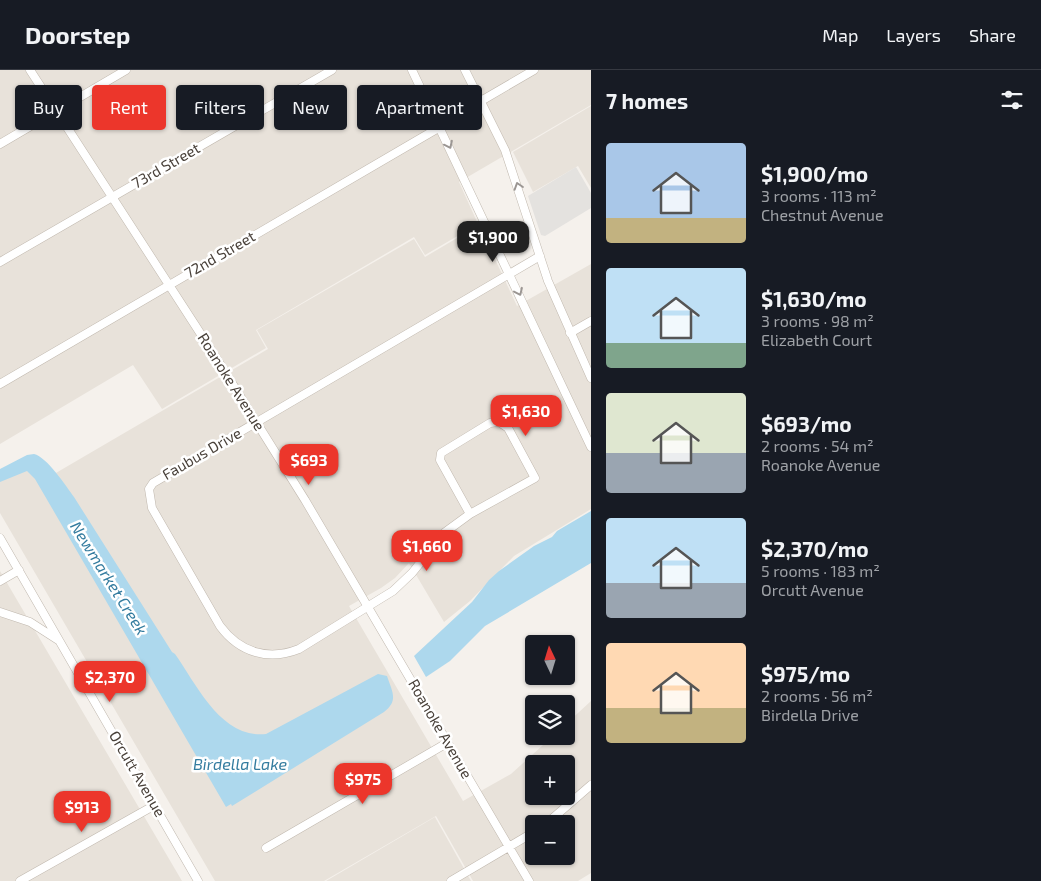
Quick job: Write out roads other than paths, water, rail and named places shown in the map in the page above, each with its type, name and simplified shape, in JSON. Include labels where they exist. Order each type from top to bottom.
[{"type":"street","name":"Roanoke Avenue","points":[[30,70],[40,85]]},
{"type":"street","points":[[82,96],[126,70]]},
{"type":"street","name":"73rd Street","points":[[0,262],[332,70]]},
{"type":"street","points":[[412,70],[419,85]]},
{"type":"street","points":[[466,70],[473,85]]},
{"type":"street","points":[[482,100],[534,70]]},
{"type":"street","points":[[482,103],[516,180],[548,281],[591,378]]},
{"type":"street","points":[[0,144],[24,130]]},
{"type":"street","name":"Roanoke Avenue","points":[[68,130],[256,423],[368,607],[529,881]]},
{"type":"street","name":"72nd Street","points":[[0,384],[435,130]]},
{"type":"street","points":[[441,130],[590,444]]},
{"type":"street","name":"Faubus Drive","points":[[368,607],[306,645],[276,655],[255,653],[245,649],[229,637],[220,626],[152,508],[149,489],[153,483],[540,256]]},
{"type":"street","points":[[570,333],[591,321]]},
{"type":"street","points":[[368,607],[403,582],[434,543],[455,524],[534,478],[508,428],[499,422],[490,423],[440,453],[440,460],[470,514]]},
{"type":"street","name":"Orcutt Avenue","points":[[0,538],[198,881]]},
{"type":"street","points":[[0,581],[18,570]]},
{"type":"street","points":[[0,612],[30,622],[61,643]]},
{"type":"street","points":[[266,848],[447,742]]},
{"type":"street","points":[[556,815],[591,784]]},
{"type":"street","points":[[20,881],[155,805]]},
{"type":"street","points":[[451,881],[525,837]]},
{"type":"water","name":"Birdella Lake","points":[[34,454],[45,460],[74,497],[172,652],[212,708],[223,719],[236,728],[250,733],[266,734],[378,674],[387,676],[393,696],[392,704],[384,712],[232,806],[231,804],[226,807],[35,479],[27,471],[0,482],[0,469],[27,455]]},
{"type":"water","points":[[591,511],[591,563],[485,626],[450,661],[426,677],[414,656],[472,602],[489,580],[534,546],[552,537],[557,531]]},
{"type":"water label","name":"Newmarket Creek","points":[[109,578]]}]
